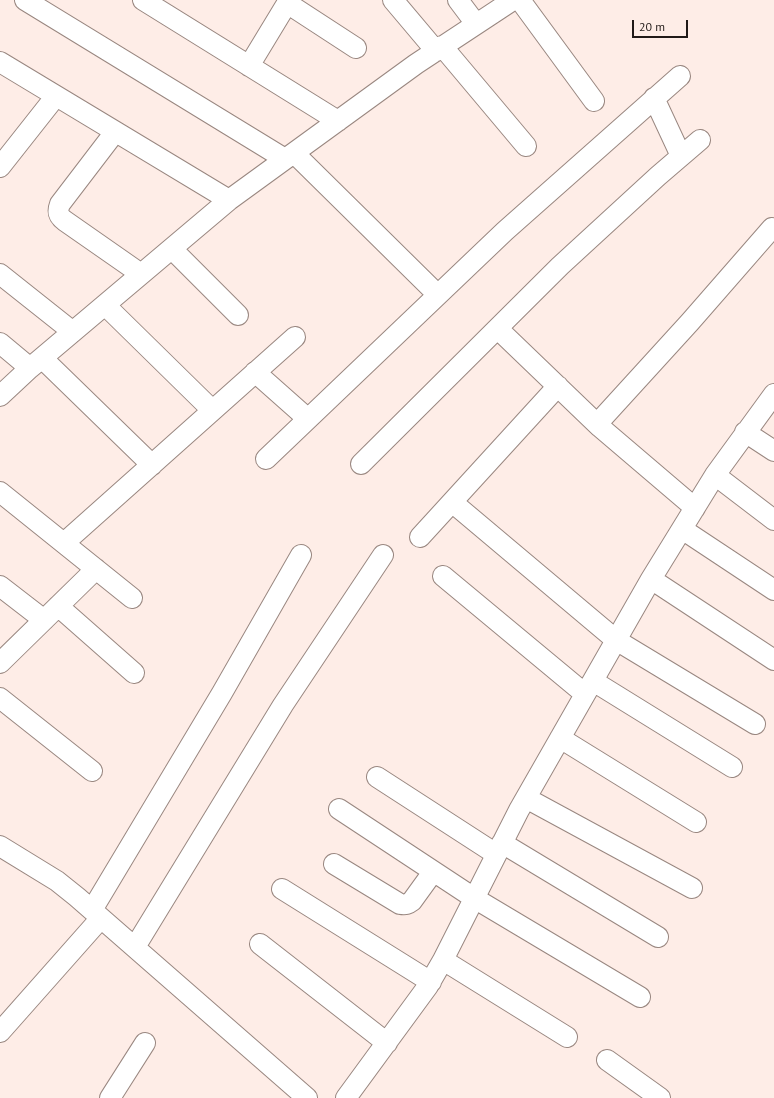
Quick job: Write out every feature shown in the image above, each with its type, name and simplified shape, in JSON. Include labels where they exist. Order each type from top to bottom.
[{"type":"street","points":[[25,0],[289,156],[438,295]]},
{"type":"street","points":[[143,0],[338,121]]},
{"type":"street","points":[[393,0],[526,146]]},
{"type":"street","points":[[458,0],[476,24]]},
{"type":"street","points":[[0,396],[36,363],[229,200],[439,49],[513,0]]},
{"type":"street","points":[[520,0],[594,101]]},
{"type":"street","points":[[249,66],[288,1],[356,48]]},
{"type":"street","points":[[0,62],[229,200]]},
{"type":"street","points":[[266,459],[505,231],[680,76]]},
{"type":"street","points":[[0,167],[56,96]]},
{"type":"street","points":[[654,98],[681,156]]},
{"type":"street","points":[[115,132],[60,204],[58,210],[60,217],[65,221],[141,274]]},
{"type":"street","points":[[361,464],[560,266],[700,140]]},
{"type":"street","points":[[596,424],[690,322],[772,228]]},
{"type":"street","points":[[172,249],[238,316]]},
{"type":"street","points":[[0,274],[73,332]]},
{"type":"street","points":[[105,305],[212,410]]},
{"type":"street","points":[[498,329],[596,424],[695,508]]},
{"type":"street","points":[[64,543],[295,337]]},
{"type":"street","points":[[0,343],[36,363],[152,465]]},
{"type":"street","points":[[255,372],[308,419]]},
{"type":"street","points":[[420,537],[558,386]]},
{"type":"street","points":[[346,1098],[431,982],[526,798],[651,579],[715,475],[774,394]]},
{"type":"street","points":[[745,432],[774,451]]},
{"type":"street","points":[[715,475],[774,520]]},
{"type":"street","points":[[0,492],[132,598]]},
{"type":"street","points":[[452,502],[616,640],[755,724]]},
{"type":"street","points":[[682,529],[774,590]]},
{"type":"street","points":[[0,1032],[97,914],[301,555]]},
{"type":"street","points":[[135,947],[283,705],[383,555]]},
{"type":"street","points":[[2,657],[44,620],[96,569]]},
{"type":"street","points":[[443,576],[589,688],[732,766]]},
{"type":"street","points":[[651,579],[774,660]]},
{"type":"street","points":[[0,586],[44,620]]},
{"type":"street","points":[[58,606],[134,674]]},
{"type":"street","points":[[0,698],[92,772]]},
{"type":"street","points":[[560,738],[696,822]]},
{"type":"street","points":[[377,777],[499,849],[658,937]]},
{"type":"street","points":[[526,798],[692,888]]},
{"type":"street","points":[[339,809],[474,898],[640,998]]},
{"type":"street","points":[[0,846],[62,885],[135,947],[306,1098]]},
{"type":"street","points":[[334,864],[404,905],[412,901],[433,872]]},
{"type":"street","points":[[282,889],[431,982]]},
{"type":"street","points":[[260,944],[387,1043]]},
{"type":"street","points":[[443,960],[567,1037]]},
{"type":"street","points":[[110,1098],[145,1043]]},
{"type":"street","points":[[608,1060],[660,1098]]}]
